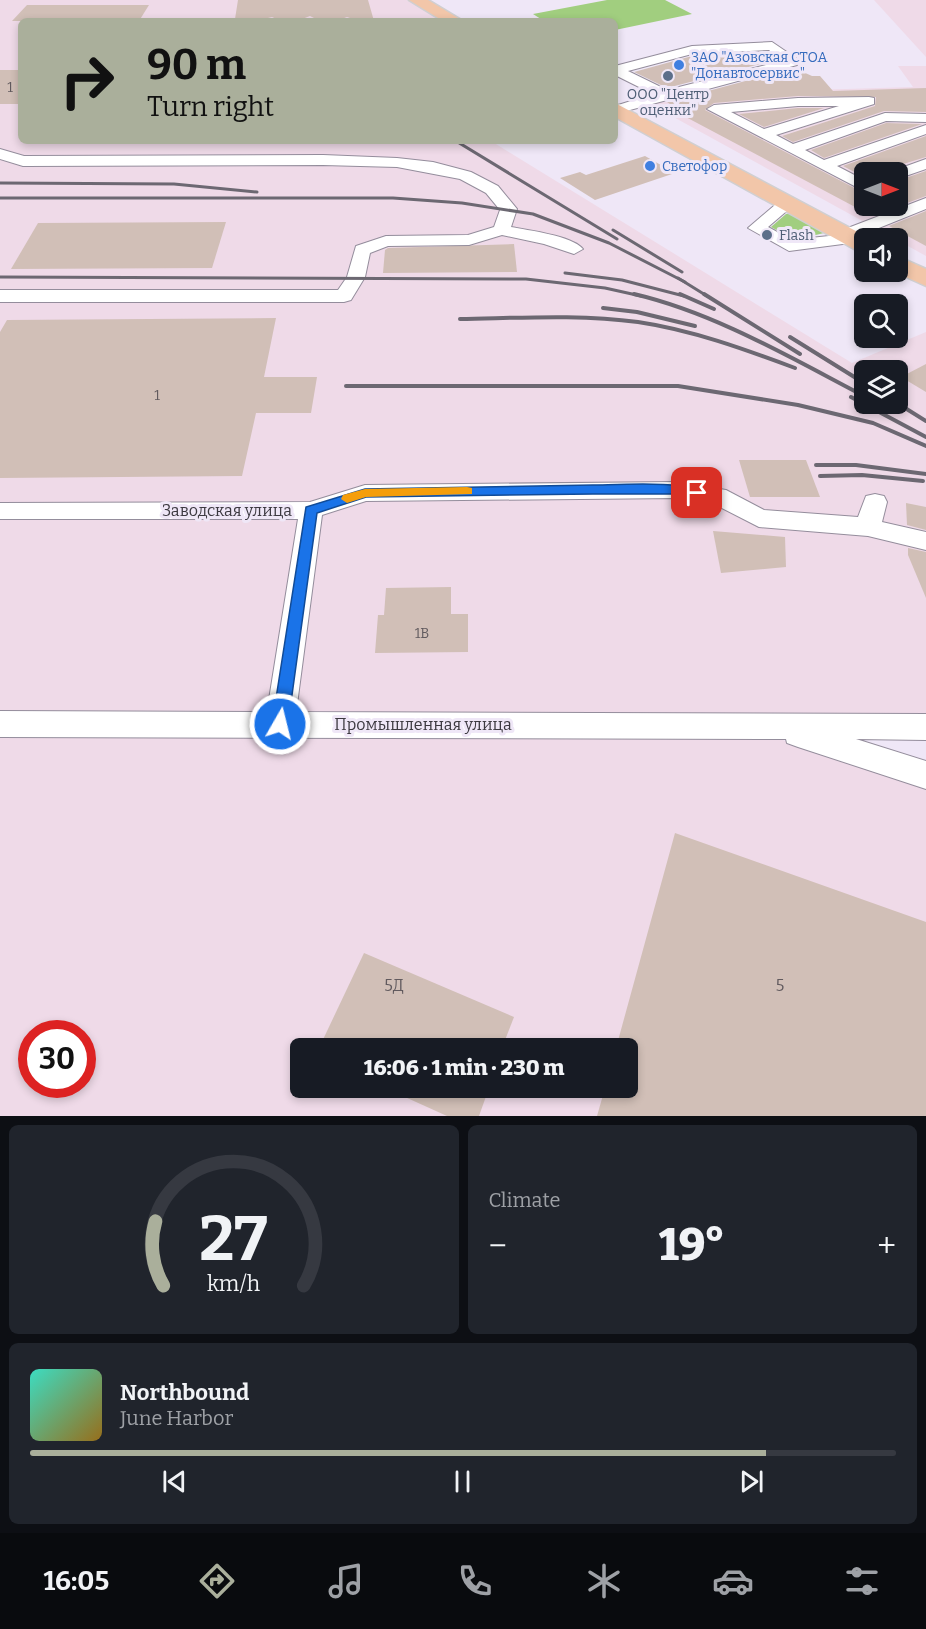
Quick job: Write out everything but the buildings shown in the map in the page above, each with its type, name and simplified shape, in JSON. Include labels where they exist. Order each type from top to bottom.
[{"type":"main road","points":[[417,0],[450,18]]},
{"type":"main road","points":[[618,110],[854,239]]},
{"type":"main road","points":[[908,269],[926,279]]},
{"type":"street","points":[[618,67],[692,50],[772,46],[792,62],[618,108]]},
{"type":"street","points":[[618,67],[665,95]]},
{"type":"street","points":[[763,134],[869,101],[798,102],[714,109],[763,134],[794,149],[854,180]]},
{"type":"street","points":[[742,123],[798,102]]},
{"type":"street","points":[[794,149],[885,117],[926,118]]},
{"type":"street","points":[[824,165],[926,129]]},
{"type":"street","points":[[0,154],[21,145]]},
{"type":"street","points":[[0,154],[23,161],[263,160],[415,163],[480,182],[497,193],[509,209],[501,230]]},
{"type":"street","points":[[908,170],[926,164]]},
{"type":"street","points":[[788,203],[757,228],[789,246],[854,239]]},
{"type":"street","points":[[872,228],[911,205],[926,217]]},
{"type":"street","points":[[0,296],[344,296],[356,277],[362,250],[386,241],[469,240],[501,230],[549,240],[574,249]]},
{"type":"street","points":[[311,510],[365,493],[677,490],[718,496],[759,518],[868,527],[926,541]]},
{"type":"street","points":[[868,527],[875,502]]},
{"type":"street","name":"Заводская улица","points":[[0,511],[311,510],[280,724]]},
{"type":"street","name":"Промышленная улица","points":[[0,724],[926,727]]},
{"type":"street","name":"Промышленная улица","points":[[774,726],[926,775]]},
{"type":"shaded area","points":[[0,0],[407,0],[440,18],[18,18],[18,144],[496,144],[854,362],[854,414],[908,414],[908,360],[859,360],[888,348],[908,348],[908,340],[926,332],[926,717],[714,717],[926,788],[926,1116],[0,1116]]},
{"type":"shaded area","points":[[874,0],[926,0],[926,57]]},
{"type":"shaded area","points":[[898,66],[926,66],[926,256],[908,246],[908,228],[875,228],[648,103],[683,94],[913,87]]},
{"type":"green space","points":[[607,0],[665,0],[692,14],[618,29],[618,18],[539,18],[533,14]]},
{"type":"green space","points":[[786,214],[794,214],[824,230],[824,233],[795,240],[771,227]]},
{"type":"railway","points":[[461,144],[617,239]]},
{"type":"railway","points":[[0,183],[174,184],[257,192]]},
{"type":"railway","points":[[0,198],[393,198],[462,203],[533,214],[609,243],[682,280]]},
{"type":"railway","points":[[613,230],[682,272]]},
{"type":"railway","points":[[565,273],[622,280],[684,296]]},
{"type":"railway","points":[[0,277],[526,279],[605,288],[641,296]]},
{"type":"railway","points":[[678,278],[682,280]]},
{"type":"railway","points":[[682,280],[707,296]]},
{"type":"railway","points":[[634,294],[664,302],[723,325],[781,352],[854,391]]},
{"type":"railway","points":[[680,294],[714,309]]},
{"type":"railway","points":[[704,294],[800,354]]},
{"type":"railway","points":[[603,308],[637,312],[695,326]]},
{"type":"railway","points":[[460,319],[571,317],[638,322],[698,335],[795,368]]},
{"type":"railway","points":[[790,337],[854,377]]},
{"type":"railway","points":[[346,386],[678,386],[798,405],[873,423],[926,446]]},
{"type":"railway","points":[[851,397],[926,437]]},
{"type":"railway","points":[[908,410],[926,421]]},
{"type":"railway","points":[[816,465],[856,465],[926,474]]},
{"type":"railway","points":[[820,476],[862,475],[923,481]]},
{"type":"slow traffic","points":[[347,499],[365,493],[467,491]]},
{"type":"place","name":"ЗАО \"Азовская СТОА \"Донавтосервис\"","points":[[679,65]]},
{"type":"place","name":"ООО \"Центр оценки\"","points":[[668,76]]},
{"type":"place","name":"Светофор","points":[[650,166]]},
{"type":"place","name":"Flash","points":[[767,235]]},
{"type":"route","points":[[280,724],[311,510],[365,493],[593,490],[677,490],[697,493]]}]
